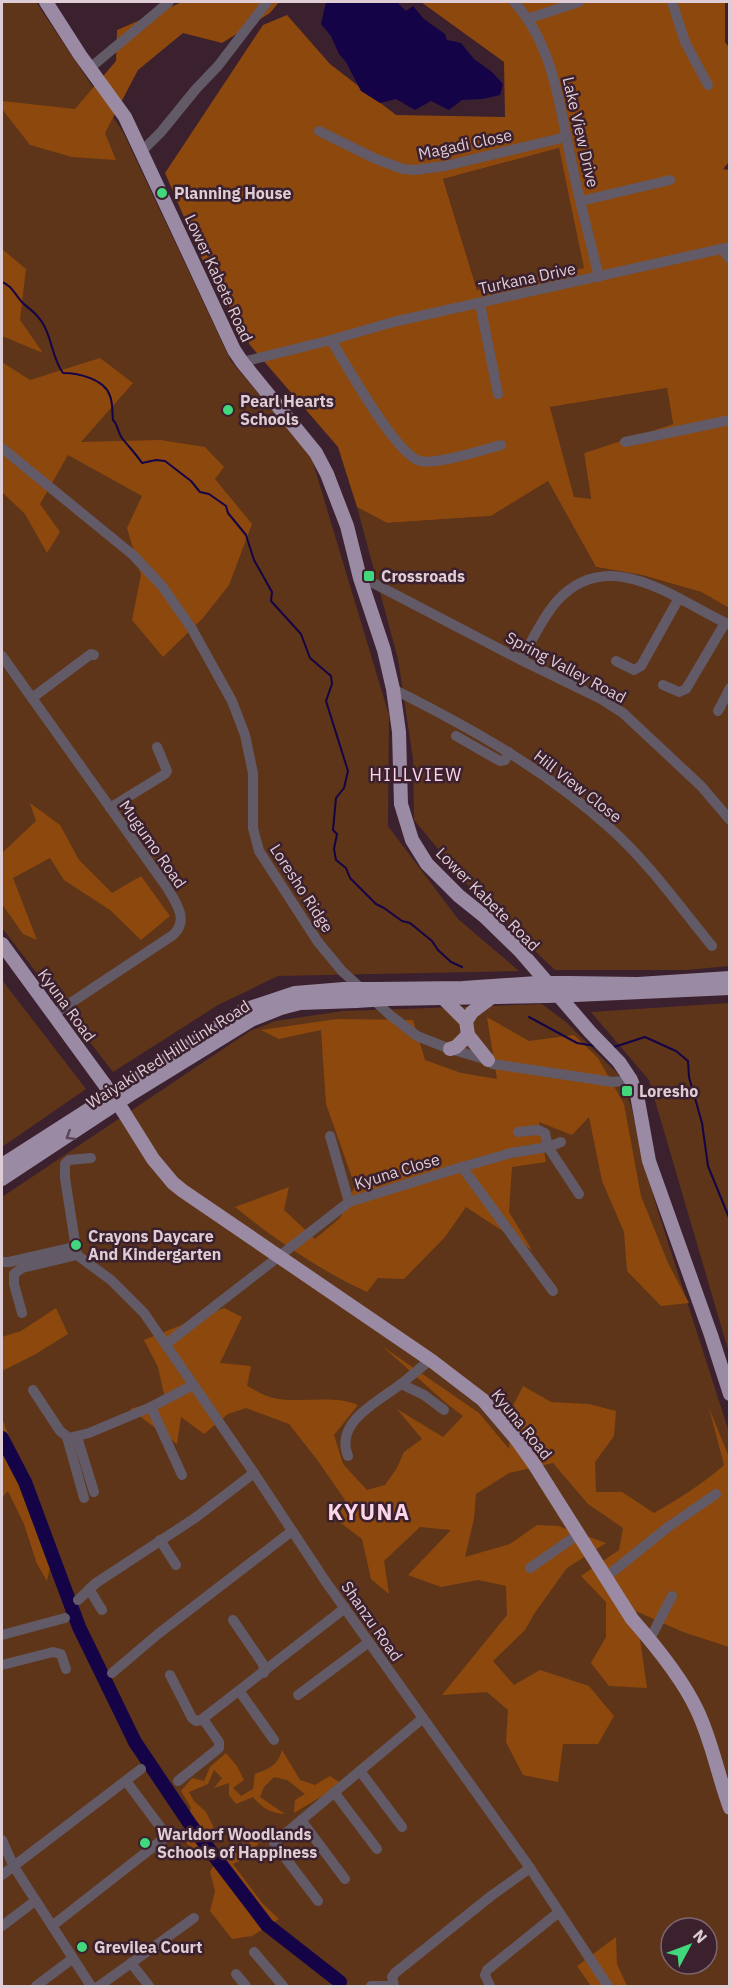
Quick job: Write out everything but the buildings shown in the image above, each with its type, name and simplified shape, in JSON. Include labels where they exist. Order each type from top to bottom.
[{"type":"main road","name":"Lower Kabete Road","points":[[46,2],[118,107],[142,151],[223,331],[242,362],[309,442],[323,464],[347,526],[360,578],[378,629],[393,689],[399,722],[401,804],[407,829],[417,848],[442,879],[520,951],[619,1062],[631,1080],[637,1095],[649,1161],[711,1335],[729,1394]]},
{"type":"main road","name":"Kyuna Road","points":[[2,944],[105,1085],[147,1150],[173,1183],[468,1387],[494,1412],[528,1456],[580,1533],[632,1619],[650,1639],[696,1708],[705,1729],[729,1808]]},
{"type":"main road","points":[[572,989],[729,978]]},
{"type":"main road","name":"Waiyaki Red Hill Link Road","points":[[2,1165],[243,1010],[295,993],[344,989],[537,983],[572,989]]},
{"type":"main road","points":[[572,989],[729,988]]},
{"type":"main road","name":"Waiyaki Red Hill Link Road","points":[[2,1179],[152,1081],[251,1020],[281,1008],[300,1004],[388,999],[547,996],[572,989]]},
{"type":"main road","points":[[450,1050],[456,1047],[467,1028],[472,1012],[492,997]]},
{"type":"main road","points":[[443,998],[467,1028],[488,1060]]},
{"type":"street","points":[[90,68],[169,2]]},
{"type":"street","points":[[142,151],[218,66],[267,2]]},
{"type":"street","name":"Lake View Drive","points":[[514,2],[541,41],[547,57],[599,278]]},
{"type":"street","points":[[527,19],[579,2]]},
{"type":"street","points":[[672,2],[685,42],[708,85]]},
{"type":"street","name":"Magadi Close","points":[[319,131],[376,159],[403,169],[415,170],[566,137]]},
{"type":"street","points":[[581,201],[669,180]]},
{"type":"street","points":[[726,248],[729,259]]},
{"type":"street","name":"Turkana Drive","points":[[242,362],[393,322],[726,248]]},
{"type":"street","points":[[480,303],[498,394]]},
{"type":"street","points":[[331,340],[375,411],[410,456],[420,461],[432,462],[501,446]]},
{"type":"street","points":[[625,442],[729,420]]},
{"type":"street","name":"Loresho Ridge","points":[[2,448],[143,564],[162,586],[192,629],[239,716],[253,773],[253,828],[259,851],[318,942],[342,971],[390,1015],[417,1036],[450,1050],[488,1060],[493,1064],[613,1082],[631,1080]]},
{"type":"street","points":[[521,660],[556,602],[580,582],[597,577],[625,577],[644,582],[727,621],[686,689],[679,692],[663,685]]},
{"type":"street","name":"Spring Valley Road","points":[[360,578],[600,699],[623,713],[701,786],[729,820]]},
{"type":"street","points":[[616,661],[634,670],[641,666],[679,598]]},
{"type":"street","points":[[32,698],[91,654],[94,655]]},
{"type":"street","name":"Mugumo Road","points":[[4,663],[32,698],[169,891],[180,914],[181,926],[173,934],[54,1014]]},
{"type":"street","points":[[718,711],[729,688]]},
{"type":"street","name":"Hill View Close","points":[[393,689],[449,717],[509,752],[562,789],[612,830],[648,869],[712,946]]},
{"type":"street","points":[[456,736],[500,761],[505,760],[509,752]]},
{"type":"street","points":[[110,808],[165,774],[167,771],[157,747]]},
{"type":"street","points":[[518,1132],[542,1131],[545,1133],[548,1147],[579,1194]]},
{"type":"street","points":[[330,1136],[349,1202]]},
{"type":"street","points":[[462,1167],[511,1152],[548,1147],[561,1142]]},
{"type":"street","points":[[76,1251],[65,1164],[69,1160],[91,1158]]},
{"type":"street","name":"Kyuna Close","points":[[278,1257],[349,1202],[462,1167],[553,1291]]},
{"type":"street","points":[[2,1262],[9,1263],[76,1251]]},
{"type":"street","points":[[22,1313],[14,1284],[14,1274],[22,1268],[76,1251]]},
{"type":"street","name":"Shanzu Road","points":[[76,1251],[127,1295],[144,1313],[345,1608],[530,1868],[608,1986]]},
{"type":"street","points":[[166,1344],[278,1257]]},
{"type":"street","points":[[348,1456],[344,1447],[347,1432],[357,1417],[430,1360]]},
{"type":"street","points":[[401,1384],[424,1395],[444,1410]]},
{"type":"street","points":[[72,1437],[151,1407],[193,1385]]},
{"type":"street","points":[[33,1390],[56,1425],[72,1437],[94,1492]]},
{"type":"street","points":[[151,1407],[182,1475]]},
{"type":"street","points":[[72,1437],[84,1498]]},
{"type":"street","points":[[78,1600],[89,1589],[195,1518],[254,1473]]},
{"type":"street","points":[[606,1577],[668,1527],[716,1494]]},
{"type":"street","points":[[112,1673],[158,1634],[292,1531]]},
{"type":"street","points":[[530,1568],[580,1533]]},
{"type":"street","points":[[160,1540],[176,1565]]},
{"type":"street","points":[[89,1589],[102,1610]]},
{"type":"street","points":[[650,1639],[672,1596]]},
{"type":"street","points":[[170,1675],[192,1718],[196,1721],[203,1719],[345,1608]]},
{"type":"street","points":[[2,1635],[65,1618]]},
{"type":"street","points":[[233,1620],[263,1664],[264,1672]]},
{"type":"street","points":[[298,1695],[369,1642]]},
{"type":"street","points":[[2,1665],[53,1652],[61,1654],[66,1669]]},
{"type":"street","points":[[240,1692],[274,1740]]},
{"type":"street","points":[[318,1900],[274,1843],[423,1718]]},
{"type":"street","points":[[178,1781],[219,1748],[220,1744],[203,1719]]},
{"type":"street","points":[[2,1875],[141,1769]]},
{"type":"street","points":[[360,1771],[402,1827]]},
{"type":"street","points":[[52,1926],[167,1836],[126,1781]]},
{"type":"street","points":[[334,1792],[377,1850]]},
{"type":"street","points":[[301,1820],[345,1879]]},
{"type":"street","points":[[2,1840],[14,1867],[90,1986]]},
{"type":"street","points":[[394,1986],[392,1977],[395,1973],[491,1896],[530,1868]]},
{"type":"street","points":[[2,1926],[36,1901]]},
{"type":"street","points":[[490,1986],[485,1975],[487,1970],[559,1912]]},
{"type":"street","points":[[99,1986],[194,1918]]},
{"type":"street","points":[[254,1952],[276,1984]]},
{"type":"street","points":[[36,1986],[72,1959]]},
{"type":"street","points":[[131,1963],[149,1986]]},
{"type":"street","points":[[236,1974],[246,1986]]},
{"type":"street","points":[[371,1986],[388,1986]]},
{"type":"shaded area","points":[[2,2],[36,2],[123,132],[231,361],[311,456],[389,715],[388,826],[458,919],[519,971],[278,976],[218,1005],[113,1072],[2,928]]},
{"type":"shaded area","points":[[182,2],[279,2],[270,13],[222,43],[183,33],[138,70],[105,133],[116,160],[72,157],[30,145],[2,109],[2,101],[75,109],[116,61],[117,30]]},
{"type":"shaded area","points":[[326,2],[397,2],[406,11],[413,6],[424,19],[445,34],[447,40],[461,43],[474,59],[492,72],[503,84],[500,95],[462,100],[449,110],[431,101],[415,110],[396,99],[380,103],[361,91],[331,36],[321,24]]},
{"type":"shaded area","points":[[421,2],[725,2],[725,42],[730,49],[729,162],[723,169],[730,170],[729,608],[701,592],[642,575],[596,567],[548,481],[491,516],[387,523],[357,507],[338,447],[250,345],[202,259],[165,173],[263,25],[287,15],[330,64],[396,115],[505,117],[504,62]],"holes":[[[559,148],[584,268],[477,290],[443,179]],[[667,388],[673,424],[584,453],[591,499],[574,497],[550,407]]]},
{"type":"shaded area","points":[[559,148],[585,268],[477,290],[443,179]]},
{"type":"shaded area","points":[[2,249],[26,269],[20,320],[43,353],[2,336]]},
{"type":"shaded area","points":[[100,358],[133,383],[81,442],[160,440],[205,447],[224,467],[215,479],[252,524],[229,585],[203,618],[163,657],[132,620],[141,575],[127,528],[142,496],[68,455],[40,504],[60,532],[47,553],[25,514],[2,492],[2,362],[30,380]]},
{"type":"shaded area","points":[[667,388],[673,424],[584,453],[591,500],[574,498],[550,407]]},
{"type":"shaded area","points":[[548,481],[596,567],[642,575],[701,592],[729,608],[729,966],[687,970],[555,970],[478,897],[414,820],[413,759],[398,659],[357,507],[387,523],[491,516]]},
{"type":"shaded area","points":[[30,803],[60,825],[79,860],[112,893],[141,876],[170,916],[141,940],[110,910],[64,880],[50,858],[13,878],[37,940],[23,934],[2,904],[2,853],[36,821]]},
{"type":"shaded area","points":[[2,980],[86,1089],[2,1147]]},
{"type":"shaded area","points":[[730,1003],[729,1353],[649,1080],[591,1012]]},
{"type":"shaded area","points":[[542,1004],[566,1022],[618,1074],[631,1105],[657,1208],[729,1432],[729,1986],[2,1986],[2,1197],[250,1031],[275,1021],[343,1011]]},
{"type":"shaded area","points":[[487,1017],[529,1041],[574,1035],[598,1058],[624,1104],[641,1196],[668,1263],[689,1303],[661,1306],[627,1271],[624,1232],[602,1181],[589,1117],[572,1135],[539,1122],[546,1162],[512,1167],[509,1212],[532,1250],[466,1207],[445,1237],[404,1279],[378,1278],[367,1292],[298,1254],[235,1207],[289,1187],[284,1210],[315,1239],[340,1218],[355,1186],[326,1104],[321,1030],[279,1039],[261,1030],[337,1019],[413,1020],[425,1060],[461,1073],[497,1079]]},
{"type":"shaded area","points":[[56,1308],[68,1334],[2,1371],[2,1337],[21,1331]]},
{"type":"shaded area","points":[[224,1308],[242,1317],[220,1363],[251,1366],[247,1386],[283,1400],[338,1400],[358,1405],[334,1435],[343,1464],[367,1490],[385,1485],[397,1468],[404,1452],[422,1439],[397,1409],[443,1437],[463,1416],[382,1346],[479,1413],[509,1449],[513,1406],[523,1386],[551,1402],[589,1404],[616,1411],[614,1436],[595,1462],[596,1492],[622,1492],[654,1513],[699,1485],[724,1465],[709,1408],[729,1457],[729,1647],[683,1632],[636,1611],[647,1688],[609,1686],[591,1663],[606,1637],[606,1602],[581,1576],[619,1550],[623,1528],[588,1504],[553,1463],[509,1473],[476,1494],[474,1519],[465,1557],[510,1544],[537,1525],[558,1526],[606,1543],[567,1568],[525,1630],[493,1661],[514,1685],[540,1670],[589,1686],[614,1716],[598,1744],[563,1744],[558,1782],[523,1775],[506,1742],[508,1710],[487,1692],[442,1695],[507,1615],[506,1586],[478,1580],[441,1587],[408,1575],[451,1530],[420,1527],[384,1561],[389,1594],[371,1579],[362,1539],[338,1521],[345,1500],[289,1424],[246,1408],[228,1414],[204,1434],[181,1417],[177,1444],[130,1409],[165,1399],[158,1367],[144,1340]]},
{"type":"shaded area","points":[[2,1418],[14,1449],[29,1474],[55,1544],[47,1581],[37,1564],[24,1524],[8,1491],[2,1497]]},
{"type":"shaded area","points":[[282,1750],[300,1780],[315,1785],[330,1776],[342,1784],[294,1813],[295,1800],[305,1794],[287,1780],[274,1777],[264,1787],[260,1797],[285,1814],[267,1809],[253,1797],[236,1804],[229,1795],[229,1783],[214,1788],[222,1778],[214,1770],[208,1784],[189,1792],[194,1801],[206,1812],[217,1834],[201,1855],[187,1844],[184,1829],[191,1808],[181,1791],[192,1778],[204,1781],[210,1767],[226,1753],[237,1766],[244,1780],[233,1788],[241,1796],[253,1789],[255,1774],[272,1766]]},
{"type":"shaded area","points":[[260,1841],[249,1856],[233,1864],[263,1904],[279,1919],[252,1936],[232,1939],[210,1911],[215,1891],[210,1872],[222,1851],[240,1844]]},
{"type":"shaded area","points":[[616,1937],[617,1964],[627,1986],[591,1986],[577,1966]]},
{"type":"waterway","points":[[2,282],[11,288],[43,323],[63,373],[90,378],[107,390],[112,402],[113,420],[119,434],[142,463],[165,461],[191,481],[200,492],[209,494],[226,506],[228,513],[246,535],[254,560],[272,592],[271,601],[301,634],[310,658],[331,676],[332,684],[326,701],[348,771],[344,788],[336,798],[333,830],[337,834],[334,849],[336,860],[346,868],[350,878],[376,904],[402,921],[410,923],[432,941],[451,962],[462,967]]},
{"type":"waterway","points":[[529,1017],[577,1043],[596,1046]]},
{"type":"waterway","points":[[614,1047],[645,1037],[676,1051],[688,1061],[689,1077],[702,1123],[708,1166],[730,1220]]},
{"type":"waterway","points":[[2,1438],[25,1482],[79,1627],[135,1742],[190,1824],[267,1925],[340,1982]]},
{"type":"place","name":"Planning House","points":[[162,193]]},
{"type":"place","name":"Pearl Hearts Schools","points":[[228,410]]},
{"type":"place","name":"Crossroads","points":[[369,576]]},
{"type":"place","name":"Loresho","points":[[627,1091]]},
{"type":"place","name":"Crayons Daycare And Kindergarten","points":[[76,1245]]},
{"type":"place","name":"Warldorf Woodlands Schools of Happiness","points":[[145,1843]]},
{"type":"place","name":"Grevilea Court","points":[[82,1947]]},
{"type":"district","name":"HILLVIEW","points":[[416,774]]},
{"type":"district","name":"KYUNA","points":[[369,1511]]}]
